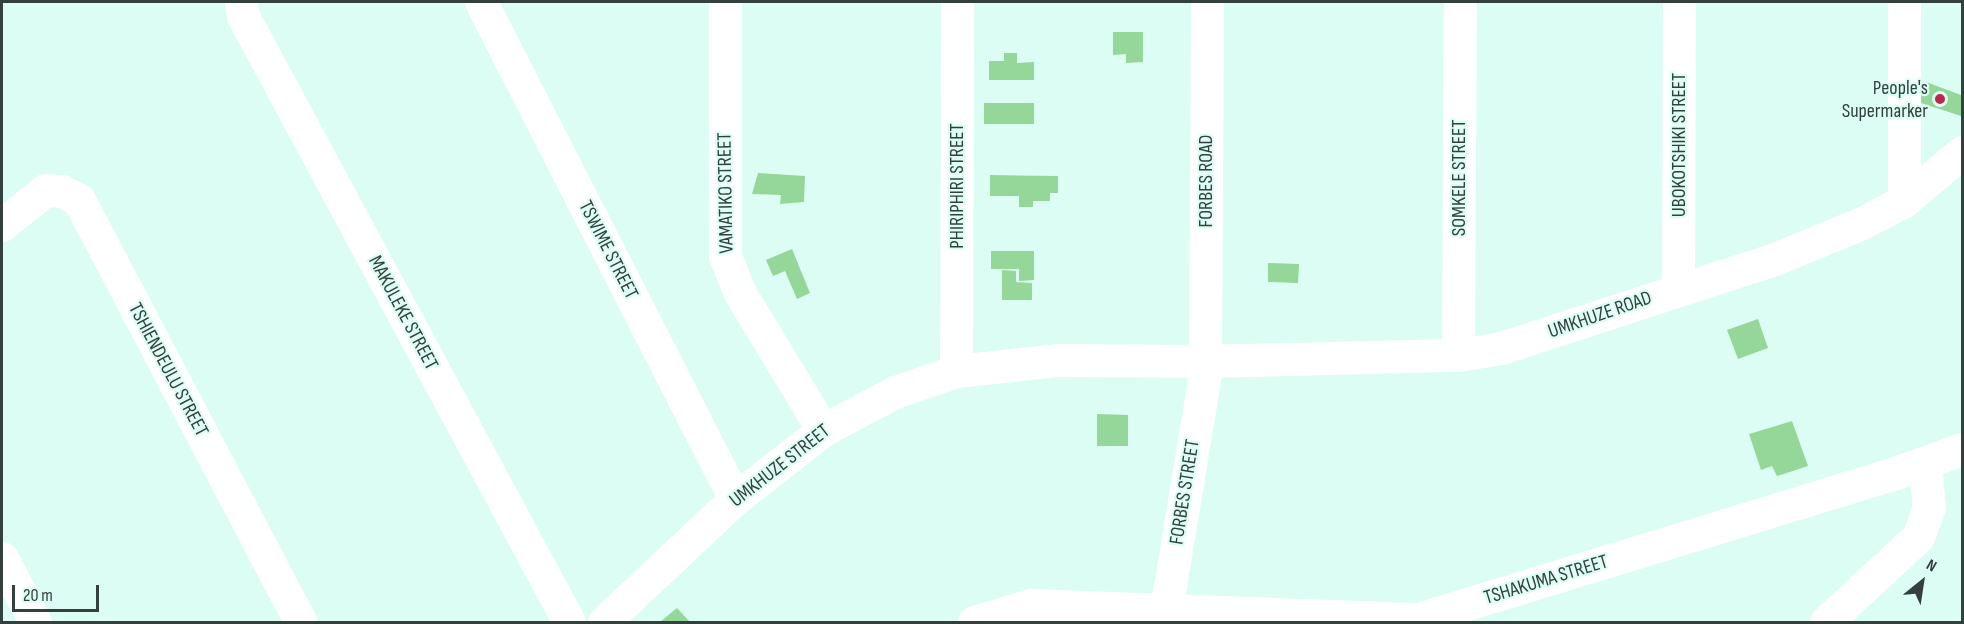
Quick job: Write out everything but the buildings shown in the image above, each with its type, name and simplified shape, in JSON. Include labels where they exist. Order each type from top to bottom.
[{"type":"street","name":"MAKULEKE STREET","points":[[241,2],[243,16],[569,622]]},
{"type":"street","name":"TSWIME STREET","points":[[481,2],[735,499]]},
{"type":"street","name":"VAMATIKO STREET","points":[[725,2],[725,256],[736,285],[823,430]]},
{"type":"street","name":"PHIRIPHIRI STREET","points":[[956,371],[957,2]]},
{"type":"street","name":"FORBES ROAD","points":[[1205,361],[1207,2]]},
{"type":"street","name":"SOMKELE STREET","points":[[1458,355],[1460,2]]},
{"type":"street","name":"UBOKOTSHIKI STREET","points":[[1678,289],[1679,2]]},
{"type":"street","points":[[1904,2],[1904,201]]},
{"type":"street","name":"UMKHUZE ROAD","points":[[1205,361],[1458,355],[1501,348],[1772,260],[1904,201],[1962,152]]},
{"type":"street","name":"TSHIENDEULU STREET","points":[[2,225],[45,190],[63,191],[79,200],[301,622]]},
{"type":"street","name":"UMKHUZE STREET","points":[[604,622],[735,499],[823,430],[895,392],[956,371],[1058,360],[1205,361]]},
{"type":"street","name":"FORBES STREET","points":[[1165,614],[1205,361]]},
{"type":"street","name":"TSHAKUMA STREET","points":[[974,622],[1030,605],[1165,614],[1418,621],[1924,463],[1962,448]]},
{"type":"street","points":[[1826,622],[1918,537],[1929,507],[1924,463]]},
{"type":"street","points":[[2,558],[35,622]]},
{"type":"place","name":"People's Supermarker","points":[[1940,99]]}]
